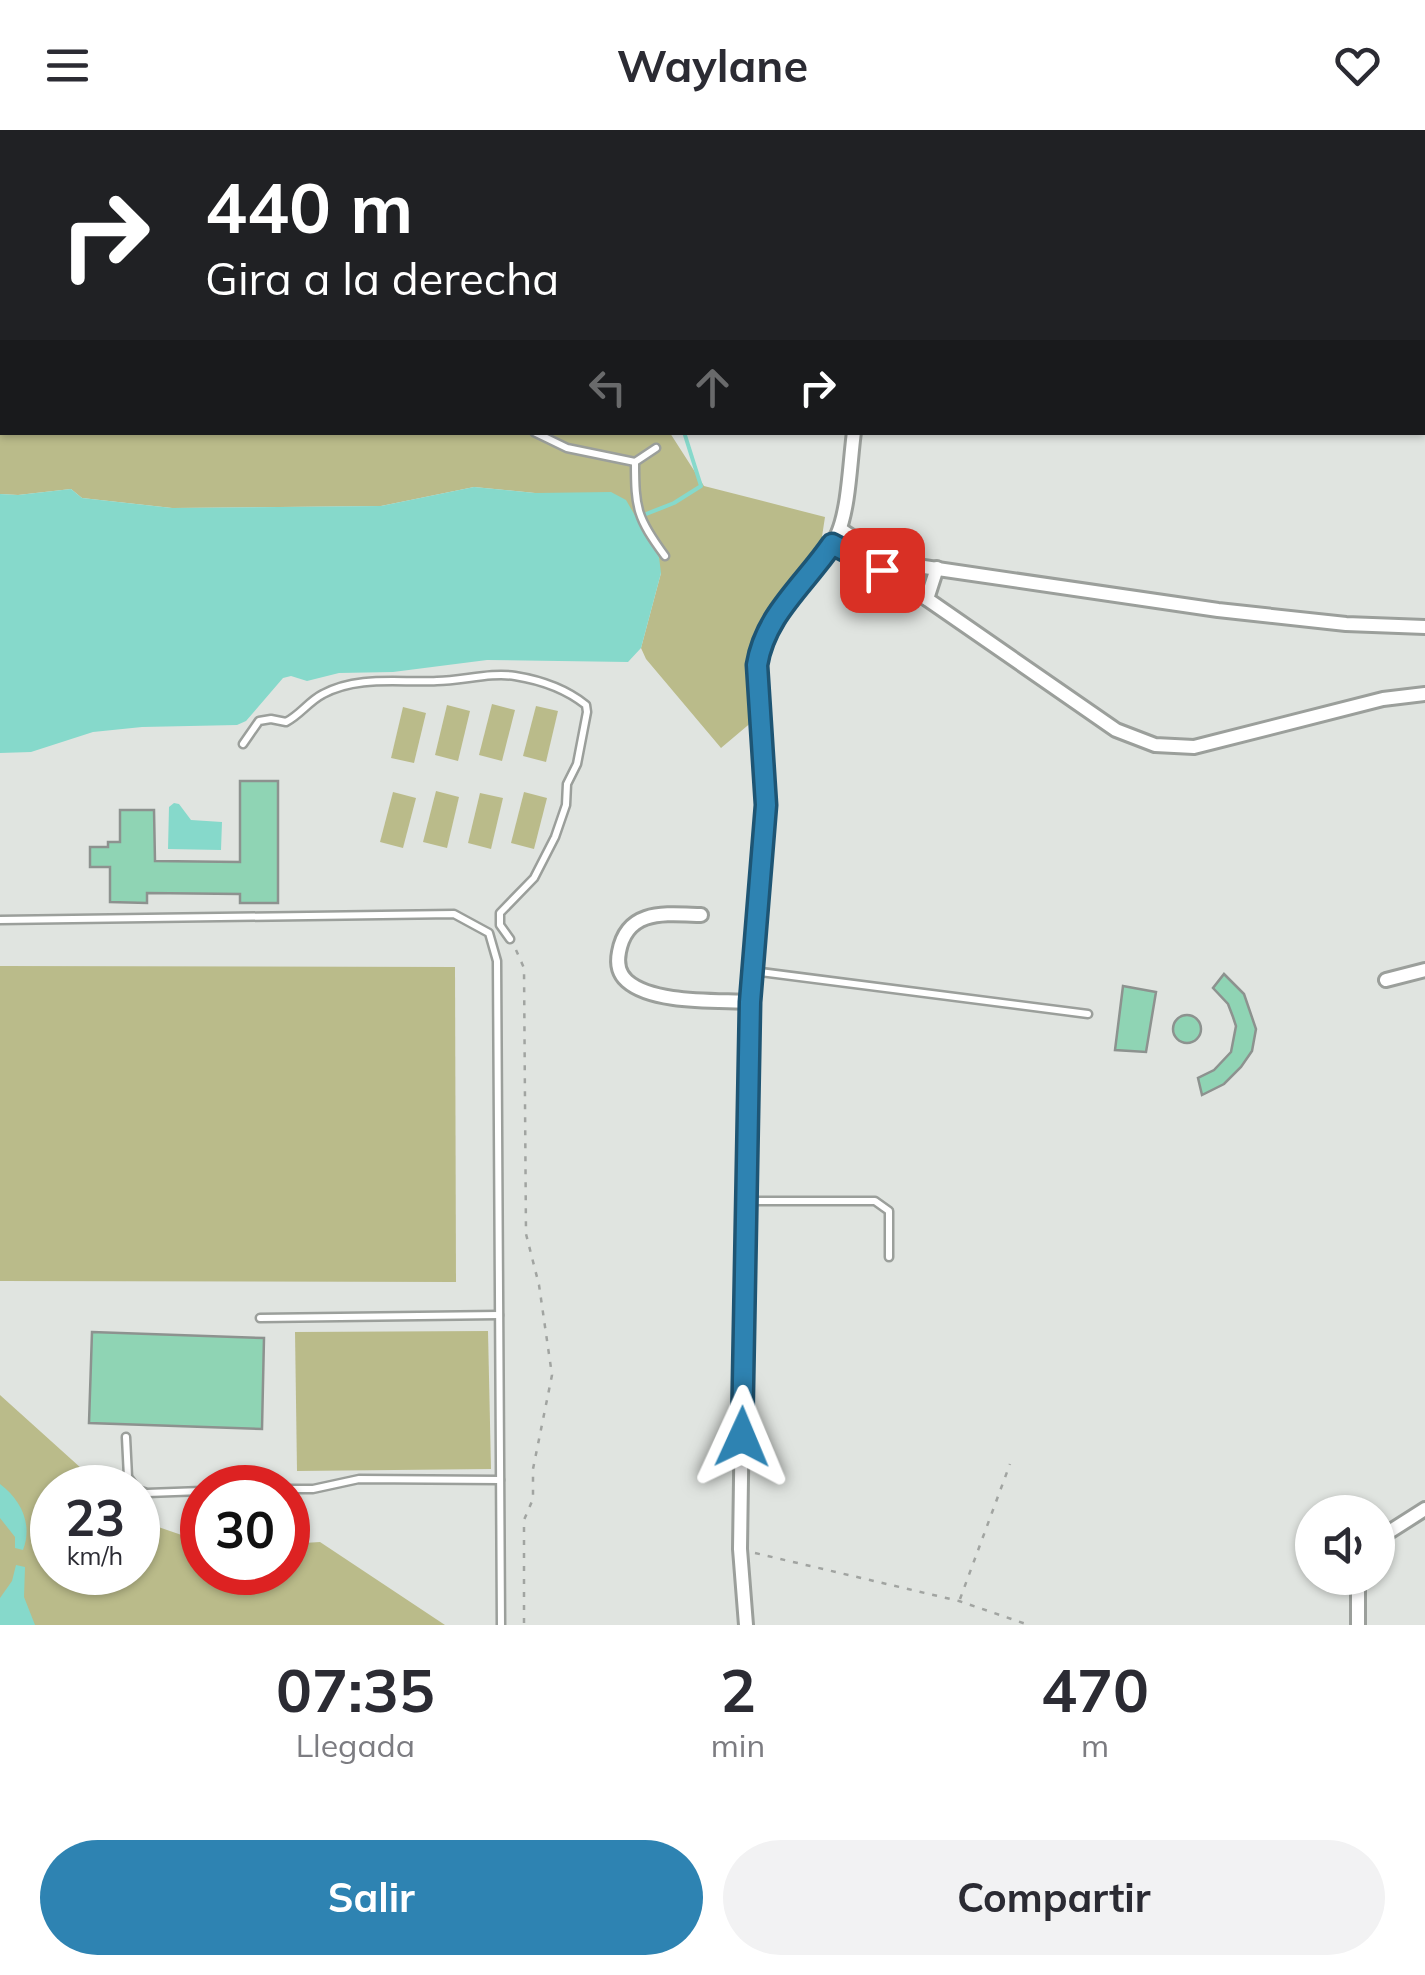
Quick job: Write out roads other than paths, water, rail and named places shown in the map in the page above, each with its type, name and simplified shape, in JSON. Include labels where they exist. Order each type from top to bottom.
[{"type":"street","points":[[746,1625],[740,1549],[745,1201],[750,1002],[766,805],[757,665],[772,620],[840,529],[854,435]]},
{"type":"street","points":[[840,529],[927,599],[1116,730],[1155,745],[1194,747],[1383,699],[1425,694]]},
{"type":"street","points":[[832,544],[886,566],[937,568],[1236,612],[1346,624],[1425,627]]},
{"type":"street","points":[[927,599],[937,568]]},
{"type":"street","points":[[701,914],[652,913],[632,922],[620,947],[618,966],[627,981],[657,995],[750,1002]]},
{"type":"street","points":[[1386,980],[1425,970]]},
{"type":"street","points":[[1395,1529],[1425,1510]]},
{"type":"street","points":[[1358,1595],[1358,1625]]},
{"type":"lane","points":[[540,435],[567,448],[635,462]]},
{"type":"lane","points":[[656,448],[635,462],[635,504],[665,556]]},
{"type":"lane","points":[[243,744],[259,721],[286,722],[300,715],[322,694],[378,679],[436,682],[512,675],[556,686],[580,700],[587,712],[577,764],[567,784],[566,806],[554,838],[534,878],[500,913],[500,924],[510,939]]},
{"type":"lane","points":[[0,920],[454,914],[489,933],[497,961],[501,1625]]},
{"type":"lane","points":[[752,970],[1088,1014]]},
{"type":"lane","points":[[745,1201],[884,1204],[889,1211],[889,1257]]},
{"type":"lane","points":[[260,1318],[499,1315]]},
{"type":"lane","points":[[126,1437],[127,1465]]},
{"type":"lane","points":[[310,1489],[359,1480],[500,1480]]},
{"type":"water","points":[[474,487],[535,493],[611,492],[626,500],[659,557],[661,573],[641,648],[628,662],[487,660],[393,672],[339,673],[307,681],[291,676],[283,678],[246,721],[237,725],[93,732],[31,752],[0,753],[0,494],[71,489],[82,498],[172,508],[381,506]]},
{"type":"water","points":[[174,803],[191,820],[222,822],[221,850],[168,849],[169,807]]},
{"type":"water","points":[[0,1484],[23,1513],[27,1531],[23,1550],[15,1548],[15,1537],[0,1518]]},
{"type":"water","points":[[16,1565],[25,1567],[24,1597],[35,1625],[0,1625],[0,1598],[12,1581]]},
{"type":"waterway","points":[[636,518],[674,503],[701,486],[685,435]]}]
